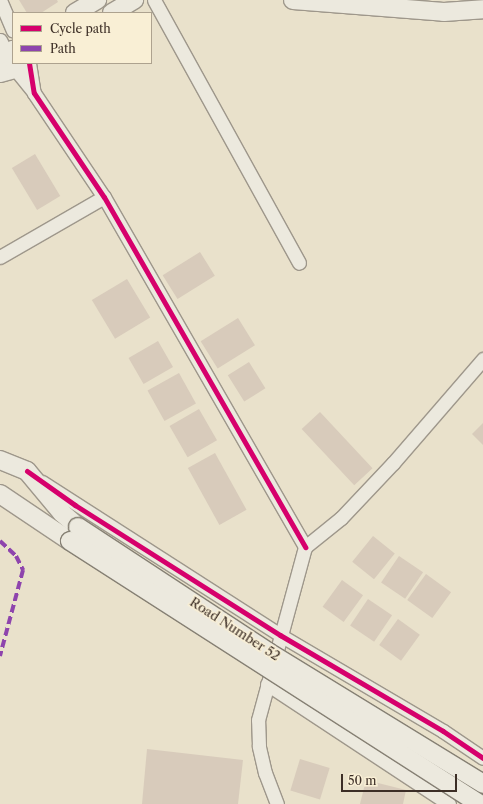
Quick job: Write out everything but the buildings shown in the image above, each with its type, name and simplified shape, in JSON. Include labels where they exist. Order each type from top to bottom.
[{"type":"main road","points":[[77,12],[97,0]]},
{"type":"main road","points":[[114,12],[134,0]]},
{"type":"main road","points":[[293,0],[444,12],[483,8]]},
{"type":"main road","name":"Road Number 52","points":[[0,460],[27,471],[62,513],[74,534],[479,804]]},
{"type":"main road","name":"Road Number 52","points":[[0,494],[74,534],[483,784]]},
{"type":"street","points":[[0,0],[12,28]]},
{"type":"street","points":[[154,0],[299,264]]},
{"type":"street","points":[[14,64],[104,197],[305,548]]},
{"type":"street","points":[[0,257],[104,197]]},
{"type":"street","points":[[277,804],[265,773],[259,746],[258,720],[305,548],[341,518],[393,463],[483,359]]},
{"type":"street","points":[[27,471],[75,505],[280,635],[443,731],[483,758]]},
{"type":"street","points":[[267,684],[449,804]]},
{"type":"marked path","points":[[0,541],[16,556],[23,570],[0,656]]},
{"type":"cycle path","points":[[29,64],[34,93],[104,197],[305,547]]},
{"type":"cycle path","points":[[27,471],[75,505],[280,635],[443,731],[483,758]]}]
